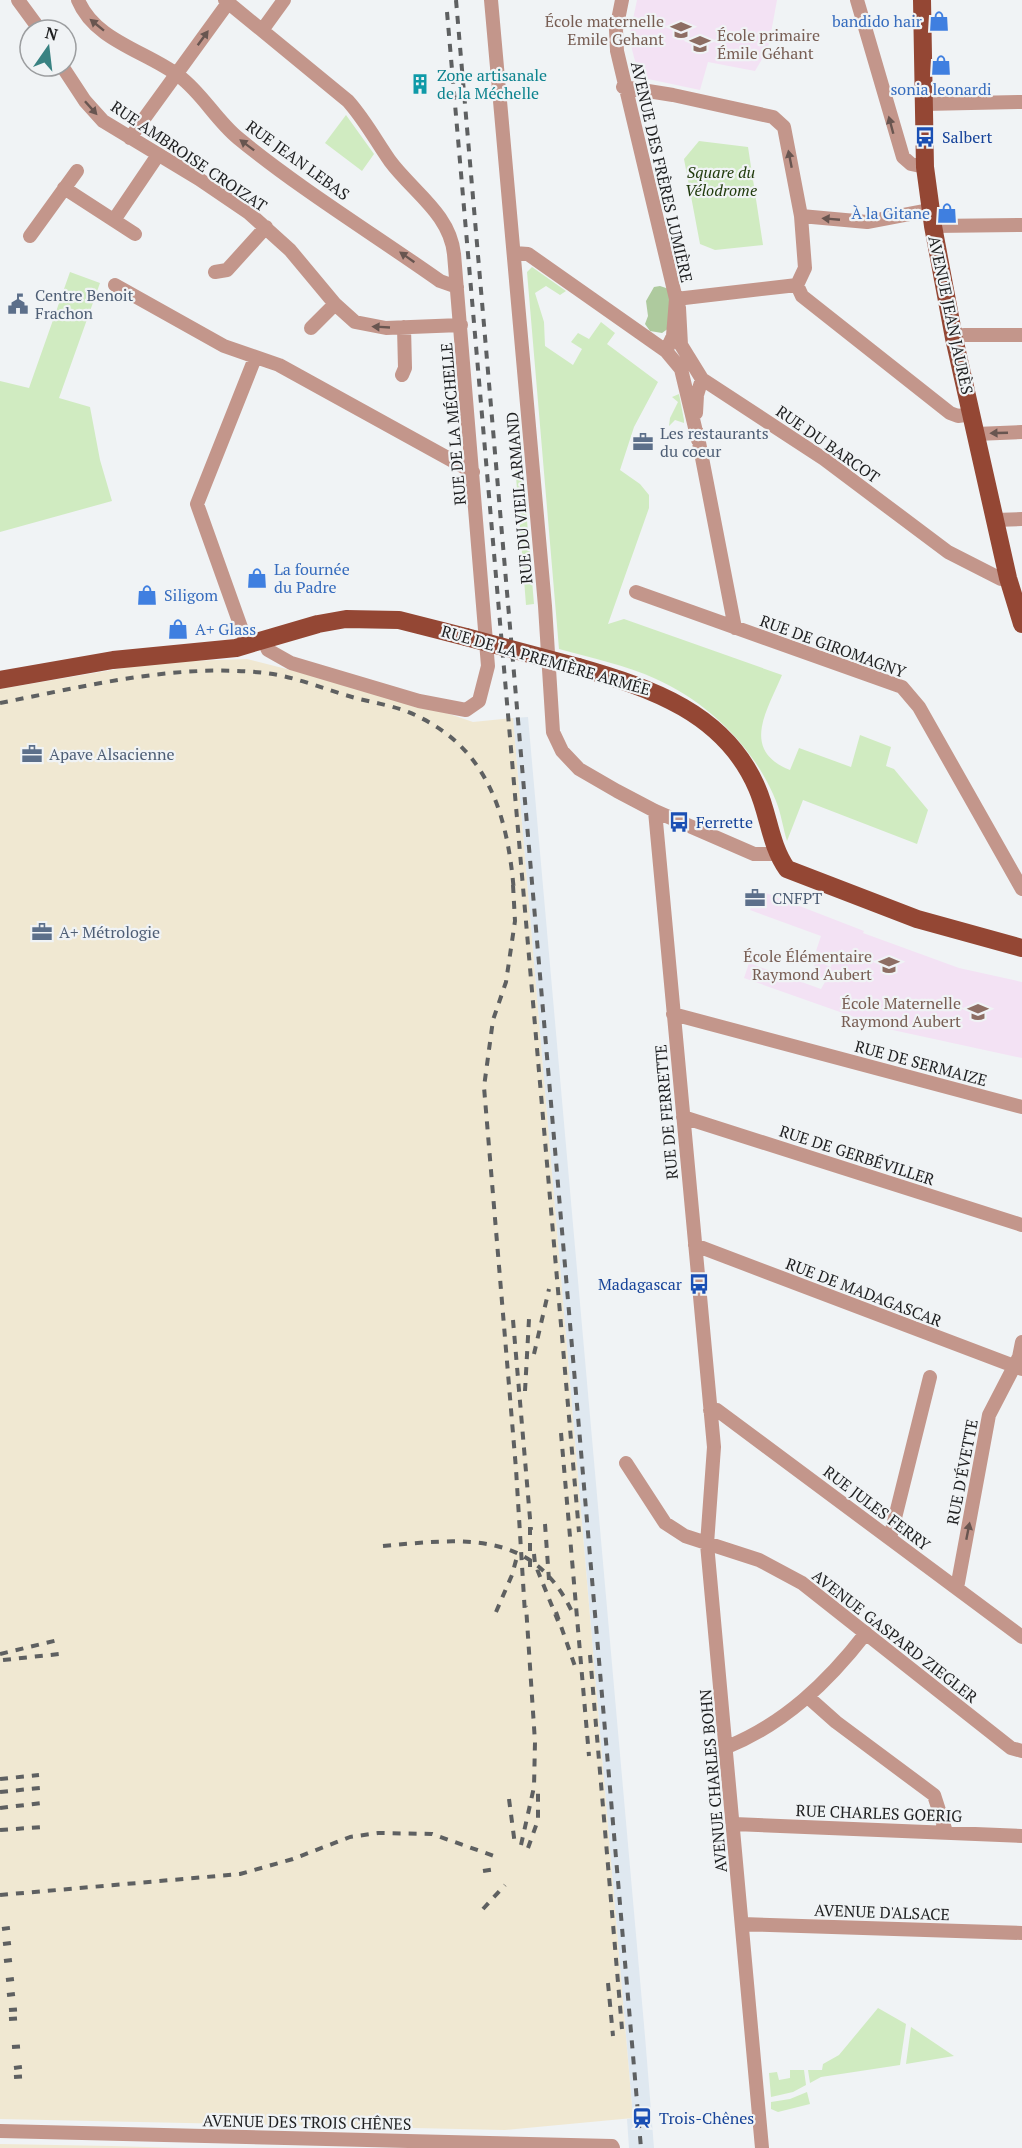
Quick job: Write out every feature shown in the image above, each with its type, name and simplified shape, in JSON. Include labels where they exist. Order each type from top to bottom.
[{"type":"main road","name":"AVENUE JEAN JAURÈS","points":[[922,0],[925,167],[932,218],[954,338],[1008,578],[1020,614]]},
{"type":"main road","name":"RUE DE LA PREMIÈRE ARMÉE","points":[[0,680],[113,660],[236,648],[318,624],[364,618],[399,620],[630,682],[670,698],[711,723],[736,751],[751,773],[766,809],[776,854]]},
{"type":"main road","points":[[776,854],[787,869],[875,904],[970,935],[1022,948]]},
{"type":"street","points":[[18,0],[31,18]]},
{"type":"street","name":"RUE JEAN LEBAS","points":[[78,0],[86,16],[96,25],[134,51],[177,74],[195,89],[236,137],[440,281],[457,287]]},
{"type":"street","points":[[262,29],[284,0]]},
{"type":"street","name":"RUE DU VIEIL ARMAND","points":[[491,0],[554,732],[561,751],[579,769],[655,811],[754,854],[776,854]]},
{"type":"street","name":"AVENUE DES FRÈRES LUMIÈRE","points":[[622,0],[616,30],[616,51],[676,299],[672,336],[666,351]]},
{"type":"street","points":[[857,0],[903,157],[911,164],[925,167]]},
{"type":"street","points":[[130,138],[227,1]]},
{"type":"street","name":"RUE DE LA MÉCHELLE","points":[[227,1],[348,101],[364,118],[406,182],[442,220],[453,240],[489,651],[486,681],[475,707],[466,710],[419,701],[291,663],[255,641]]},
{"type":"street","name":"RUE AMBROISE CROIZAT","points":[[70,78],[92,109],[116,131],[231,200],[266,227],[290,249],[335,304],[355,322],[370,326],[404,327],[461,325]]},
{"type":"street","points":[[623,87],[673,94],[773,117],[779,121],[784,127],[801,216],[805,268],[797,285],[802,296],[951,413],[958,416],[972,414]]},
{"type":"street","points":[[924,104],[1022,102]]},
{"type":"street","points":[[114,220],[158,155]]},
{"type":"street","points":[[30,236],[76,171]]},
{"type":"street","points":[[64,188],[135,234]]},
{"type":"street","points":[[801,216],[867,222],[932,218],[1022,225]]},
{"type":"street","points":[[215,272],[227,270],[266,227]]},
{"type":"street","points":[[514,253],[528,254],[666,351],[681,369],[698,440],[735,628]]},
{"type":"street","points":[[115,285],[224,346],[279,365],[473,472]]},
{"type":"street","points":[[676,299],[797,285]]},
{"type":"street","name":"RUE DU BARCOT","points":[[676,299],[683,349],[702,379],[824,459],[948,552],[1001,579],[1008,578]]},
{"type":"street","points":[[311,328],[335,304]]},
{"type":"street","points":[[402,375],[405,368],[404,327]]},
{"type":"street","points":[[954,338],[964,335],[1022,335]]},
{"type":"street","points":[[666,351],[683,349]]},
{"type":"street","points":[[255,358],[197,504],[255,641]]},
{"type":"street","points":[[684,379],[693,374],[702,379],[695,402],[698,440]]},
{"type":"street","points":[[976,434],[1022,432]]},
{"type":"street","points":[[995,520],[1022,519]]},
{"type":"street","name":"RUE DE GIROMAGNY","points":[[636,592],[890,681],[908,691],[1022,889]]},
{"type":"street","name":"RUE DE FERRETTE","points":[[655,811],[710,1410]]},
{"type":"street","name":"RUE DE SERMAIZE","points":[[673,1014],[1022,1107]]},
{"type":"street","name":"RUE DE GERBÉVILLER","points":[[683,1116],[1022,1225]]},
{"type":"street","name":"RUE DE MADAGASCAR","points":[[695,1245],[1018,1368]]},
{"type":"street","name":"RUE D'ÉVETTE","points":[[957,1588],[989,1415],[1018,1368],[1022,1342]]},
{"type":"street","points":[[890,1538],[930,1377]]},
{"type":"street","name":"RUE JULES FERRY","points":[[710,1410],[717,1410],[1022,1637]]},
{"type":"street","name":"AVENUE CHARLES BOHN","points":[[710,1410],[714,1447],[707,1544],[762,2148]]},
{"type":"street","name":"AVENUE GASPARD ZIEGLER","points":[[626,1463],[666,1522],[685,1536],[759,1560],[802,1583],[1011,1748],[1022,1751]]},
{"type":"street","points":[[727,1747],[745,1740],[809,1698],[836,1671],[866,1633]]},
{"type":"street","points":[[809,1698],[836,1722],[934,1795],[946,1832]]},
{"type":"street","name":"RUE CHARLES GOERIG","points":[[734,1824],[1022,1836]]},
{"type":"street","name":"AVENUE D'ALSACE","points":[[742,1924],[1022,1933]]},
{"type":"street","name":"AVENUE DES TROIS CHÊNES","points":[[0,2131],[225,2143],[613,2147]]},
{"type":"shaded area","name":"École primaire Émile Géhant","points":[[637,0],[777,0],[768,49],[755,71],[708,62],[700,90],[648,79],[635,61],[629,38]]},
{"type":"shaded area","points":[[247,659],[405,699],[473,722],[513,718],[633,2118],[505,2130],[0,2119],[0,689],[159,662]]},
{"type":"shaded area","points":[[528,717],[654,2148],[629,2148],[627,2119],[633,2118],[513,718]]},
{"type":"shaded area","name":"École Élémentaire Raymond Aubert","points":[[758,890],[864,931],[863,933],[959,968],[1022,982],[1022,1058],[888,1029],[744,978],[749,963],[821,989],[825,982],[811,976],[816,961],[831,967],[833,958],[816,951],[821,936],[750,910]]},
{"type":"shaded area","points":[[0,2144],[111,2146],[182,2148],[0,2148]]},
{"type":"green space","points":[[346,115],[374,154],[362,171],[325,143]]},
{"type":"green space","name":"Square du Vélodrome","points":[[699,141],[748,147],[763,245],[715,250],[700,244],[684,159]]},
{"type":"green space","points":[[532,267],[566,291],[560,295],[546,286],[535,293],[544,322],[545,346],[573,365],[582,349],[571,342],[578,333],[589,339],[601,322],[615,333],[607,344],[658,382],[634,427],[620,470],[640,484],[649,495],[649,508],[608,624],[624,619],[782,675],[765,716],[762,741],[766,752],[775,762],[790,770],[799,748],[851,767],[860,735],[891,747],[886,766],[894,769],[928,810],[917,844],[803,800],[787,841],[778,806],[767,781],[743,745],[711,714],[694,700],[645,674],[559,649],[527,272]]},
{"type":"green space","points":[[70,272],[100,283],[59,398],[90,407],[100,460],[112,501],[0,532],[0,381],[29,388]]},
{"type":"green space","points":[[654,287],[669,289],[671,310],[669,328],[662,333],[650,331],[645,324],[648,316],[646,301]]},
{"type":"green space","points":[[679,394],[684,423],[675,420],[669,426],[670,418],[678,402],[672,397]]},
{"type":"green space","points":[[512,425],[519,425],[534,604],[526,605]]},
{"type":"green space","points":[[878,2008],[906,2024],[900,2065],[821,2077],[810,2083],[808,2070],[822,2070],[823,2064],[839,2055]]},
{"type":"green space","points":[[911,2027],[954,2056],[906,2064]]},
{"type":"green space","points":[[790,2070],[804,2070],[806,2085],[793,2092],[771,2097],[769,2073],[777,2072],[779,2080],[790,2078]]},
{"type":"green space","points":[[807,2092],[810,2104],[778,2112],[771,2109],[771,2102],[790,2099]]},
{"type":"railway","points":[[456,0],[641,2148]]},
{"type":"railway","points":[[447,12],[579,1532]]},
{"type":"railway","points":[[0,703],[132,678],[198,671],[232,671],[286,677],[402,710],[442,730],[478,767],[491,789],[500,813],[507,838],[514,892]]},
{"type":"railway","points":[[513,885],[515,921],[506,982],[493,1020],[484,1087],[516,1469],[525,1614]]},
{"type":"railway","points":[[534,1354],[549,1289]]},
{"type":"railway","points":[[525,1391],[529,1319]]},
{"type":"railway","points":[[513,1320],[531,1530]]},
{"type":"railway","points":[[561,1433],[589,1756]]},
{"type":"railway","points":[[530,1522],[530,1567]]},
{"type":"railway","points":[[545,1524],[549,1580]]},
{"type":"railway","points":[[383,1546],[468,1542],[493,1545],[517,1553],[538,1566],[557,1586],[573,1614]]},
{"type":"railway","points":[[496,1612],[512,1575],[518,1553]]},
{"type":"railway","points":[[534,1554],[535,1564],[558,1621]]},
{"type":"railway","points":[[521,1845],[534,1787],[535,1742],[526,1606]]},
{"type":"railway","points":[[556,1612],[577,1672]]},
{"type":"railway","points":[[0,1654],[58,1640]]},
{"type":"railway","points":[[3,1660],[59,1654]]},
{"type":"railway","points":[[590,1655],[622,2029]]},
{"type":"railway","points":[[0,1779],[39,1775]]},
{"type":"railway","points":[[528,1848],[538,1820],[538,1787]]},
{"type":"railway","points":[[0,1792],[40,1788]]},
{"type":"railway","points":[[509,1799],[515,1845]]},
{"type":"railway","points":[[0,1808],[42,1803]]},
{"type":"railway","points":[[0,1830],[43,1827]]},
{"type":"railway","points":[[0,1895],[240,1874],[293,1859],[350,1837],[378,1833],[432,1834],[497,1857]]},
{"type":"railway","points":[[483,1871],[495,1869]]},
{"type":"railway","points":[[483,1909],[505,1885]]},
{"type":"railway","points":[[2,1929],[16,1927]]},
{"type":"railway","points":[[3,1944],[18,1942]]},
{"type":"railway","points":[[4,1961],[19,1959]]},
{"type":"railway","points":[[6,1980],[21,1978]]},
{"type":"railway","points":[[608,1983],[613,2036]]},
{"type":"railway","points":[[7,1995],[22,1993]]},
{"type":"railway","points":[[9,2010],[23,2009]]},
{"type":"railway","points":[[9,2019],[24,2018]]},
{"type":"railway","points":[[12,2047],[26,2046]]},
{"type":"railway","points":[[14,2068],[28,2066]]},
{"type":"railway","points":[[14,2077],[29,2076]]},
{"type":"place","name":"bandido hair","points":[[939,21]]},
{"type":"place","name":"École maternelle Emile Gehant","points":[[681,30]]},
{"type":"place","name":"École primaire Émile Géhant","points":[[700,44]]},
{"type":"place","name":"sonia leonardi","points":[[941,65]]},
{"type":"place","name":"Zone artisanale de la Méchelle","points":[[420,84]]},
{"type":"place","name":"Salbert","points":[[925,137]]},
{"type":"place","name":"À la Gitane","points":[[947,213]]},
{"type":"place","name":"Centre Benoit Frachon","points":[[18,304]]},
{"type":"place","name":"Les restaurants du coeur","points":[[643,442]]},
{"type":"place","name":"La fournée du Padre","points":[[257,578]]},
{"type":"place","name":"Siligom","points":[[147,595]]},
{"type":"place","name":"A+ Glass","points":[[178,629]]},
{"type":"place","name":"Apave Alsacienne","points":[[32,754]]},
{"type":"place","name":"Ferrette","points":[[679,822]]},
{"type":"place","name":"CNFPT","points":[[755,898]]},
{"type":"place","name":"A+ Métrologie","points":[[42,932]]},
{"type":"place","name":"École Élémentaire Raymond Aubert","points":[[889,965]]},
{"type":"place","name":"École Maternelle Raymond Aubert","points":[[978,1012]]},
{"type":"place","name":"Madagascar","points":[[699,1284]]},
{"type":"place","name":"Trois-Chênes","points":[[642,2118]]}]
